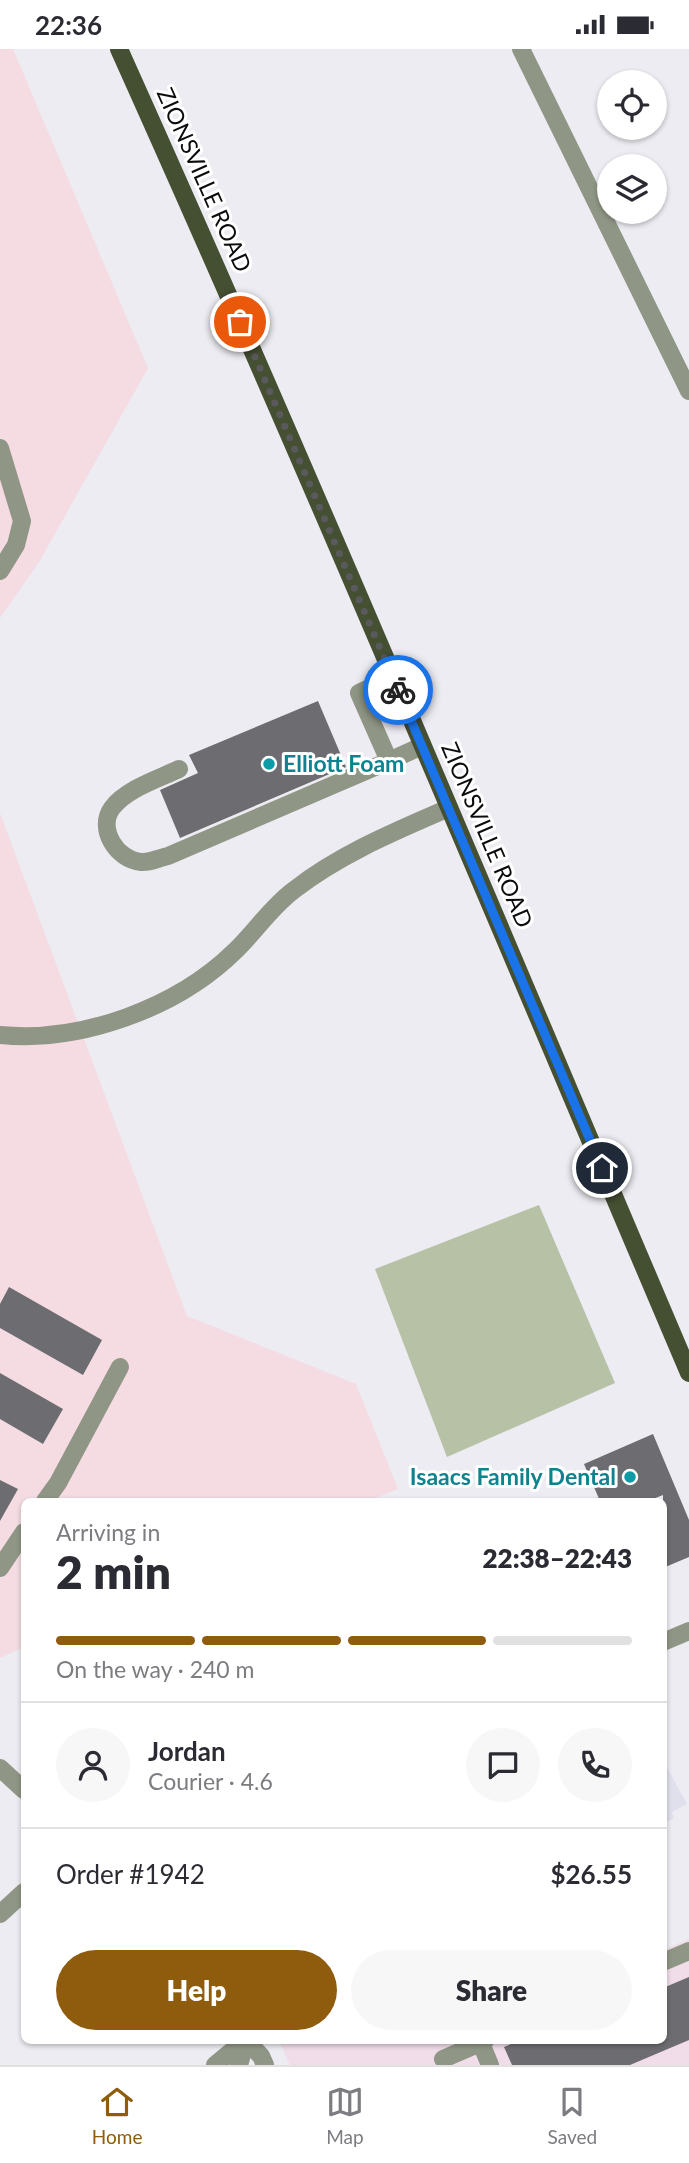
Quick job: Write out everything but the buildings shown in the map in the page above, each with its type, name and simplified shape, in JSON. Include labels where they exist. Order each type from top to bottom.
[{"type":"main road","name":"ZIONSVILLE ROAD","points":[[119,49],[191,208],[393,677],[689,1373]]},
{"type":"street","points":[[521,49],[689,391]]},
{"type":"street","points":[[0,571],[16,545],[22,521],[7,495],[1,453]]},
{"type":"street","points":[[388,761],[359,693],[393,677]]},
{"type":"street","points":[[179,769],[141,787],[111,809],[107,820],[112,844],[130,860],[143,862],[168,856],[422,746]]},
{"type":"street","points":[[0,1035],[16,1037],[60,1033],[117,1020],[155,1007],[206,975],[234,952],[293,890],[367,844],[449,808]]},
{"type":"street","points":[[47,1498],[58,1483],[120,1367]]},
{"type":"street","points":[[0,1568],[21,1536]]},
{"type":"street","points":[[667,1640],[689,1631]]},
{"type":"street","points":[[0,1768],[21,1787]]},
{"type":"street","points":[[0,1914],[21,1898]]},
{"type":"street","points":[[667,1960],[689,1951]]},
{"type":"street","points":[[215,2065],[242,2044]]},
{"type":"street","points":[[239,2065],[245,2044]]},
{"type":"street","points":[[249,2044],[261,2056],[265,2065]]},
{"type":"street","points":[[443,2059],[476,2044]]},
{"type":"street","points":[[483,2044],[490,2065]]},
{"type":"shaded area","points":[[0,49],[13,49],[148,368],[39,562],[0,618]]},
{"type":"shaded area","points":[[0,813],[187,1316],[356,1384],[398,1489],[376,1498],[21,1498],[21,1648],[0,1658]]},
{"type":"shaded area","points":[[667,1767],[687,1804],[672,1812],[674,1818],[667,1822]]},
{"type":"shaded area","points":[[689,1939],[689,2065],[290,2065],[280,2044],[667,2044],[667,1948]]},
{"type":"green space","points":[[539,1205],[615,1383],[447,1457],[375,1269]]},
{"type":"way so far","points":[[240,322],[398,690]]},
{"type":"place","name":"Elliott Foam","points":[[269,764]]},
{"type":"place","name":"Isaacs Family Dental","points":[[630,1477]]},
{"type":"route","points":[[398,690],[602,1168]]}]
